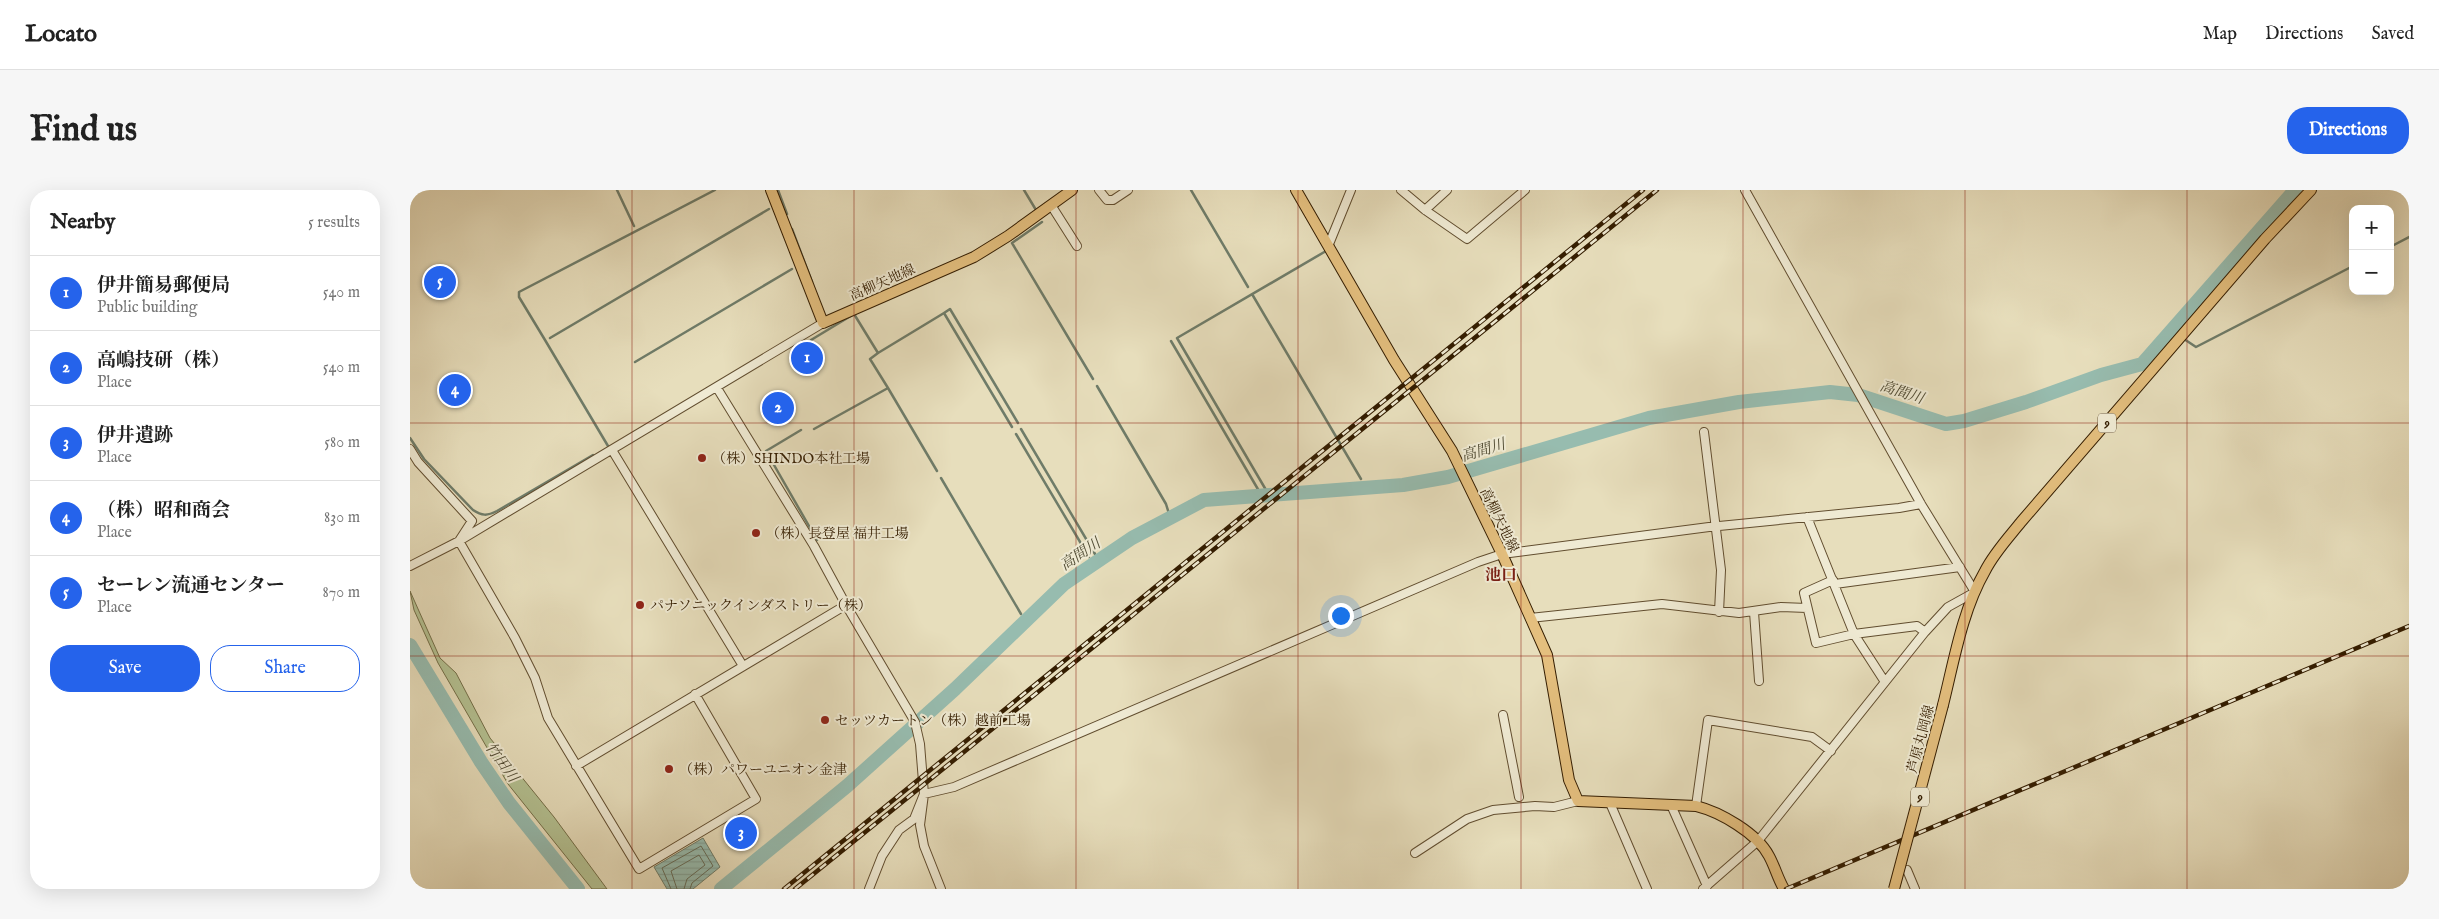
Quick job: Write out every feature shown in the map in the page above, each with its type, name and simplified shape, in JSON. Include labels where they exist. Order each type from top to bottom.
[{"type":"main road","points":[[771,190],[823,323]]},
{"type":"main road","name":"高柳矢地線","points":[[823,323],[974,257],[1008,236],[1072,190]]},
{"type":"main road","name":"高柳矢地線","points":[[1296,190],[1329,244],[1394,360],[1452,451],[1502,554],[1547,655],[1569,780],[1578,801]]},
{"type":"main road","name":"9","points":[[1974,592],[1986,568],[2021,522],[2265,239],[2311,190]]},
{"type":"main road","name":"芦原丸岡線","points":[[1894,889],[1974,592]]},
{"type":"main road","points":[[1578,801],[1696,806],[1722,815],[1758,841],[1769,856],[1784,889]]},
{"type":"street","points":[[1099,190],[1107,200],[1113,200],[1128,190]]},
{"type":"street","points":[[1329,244],[1351,190]]},
{"type":"street","points":[[1401,190],[1425,210],[1467,239],[1525,190]]},
{"type":"street","points":[[1671,805],[1705,888],[1758,841],[1924,632],[1948,607],[1974,592],[1921,504],[1745,190]]},
{"type":"street","points":[[1425,210],[1444,191]]},
{"type":"street","points":[[1052,205],[1077,246]]},
{"type":"street","points":[[410,566],[459,541],[823,323]]},
{"type":"street","points":[[717,388],[814,546],[846,605],[912,716],[920,744],[924,794],[920,825],[924,846],[941,889]]},
{"type":"street","points":[[1704,432],[1721,570],[1719,612]]},
{"type":"street","points":[[410,449],[418,462],[472,521],[459,541]]},
{"type":"street","points":[[612,450],[743,666]]},
{"type":"street","points":[[924,794],[954,787],[1478,562],[1502,554],[1716,526],[1921,504]]},
{"type":"street","points":[[1807,517],[1854,634],[1885,682]]},
{"type":"street","points":[[459,541],[515,638],[534,678],[548,718],[639,869],[756,799],[695,694]]},
{"type":"street","points":[[1924,632],[1917,626],[1854,634],[1816,644],[1804,593],[1834,582],[1960,567]]},
{"type":"street","points":[[1530,618],[1662,604],[1719,612],[1754,612],[1781,608],[1807,608]]},
{"type":"street","points":[[576,766],[846,605]]},
{"type":"street","points":[[1754,612],[1759,681]]},
{"type":"street","points":[[1503,715],[1519,797]]},
{"type":"street","points":[[1696,806],[1708,720],[1812,737],[1831,751]]},
{"type":"street","points":[[870,889],[882,856],[899,830],[914,818],[924,794]]},
{"type":"street","points":[[1415,853],[1467,819],[1494,810],[1535,806],[1554,807],[1578,801]]},
{"type":"street","points":[[1610,803],[1647,889]]},
{"type":"street","points":[[1907,870],[1915,889]]},
{"type":"green space","points":[[410,591],[440,658],[456,673],[490,738],[554,817],[607,889],[592,889],[508,784],[438,663],[414,610]]},
{"type":"water","points":[[703,838],[720,867],[693,889],[667,889],[654,867]]},
{"type":"waterway","points":[[617,190],[634,226]]},
{"type":"waterway","points":[[545,340],[519,297],[519,292],[715,190]]},
{"type":"waterway","points":[[778,190],[787,214]]},
{"type":"waterway","points":[[1024,190],[1036,210]]},
{"type":"waterway","points":[[1191,190],[1248,287]]},
{"type":"waterway","name":"高間川","points":[[721,889],[847,786],[955,689],[1064,584],[1132,538],[1204,500],[1403,485],[1448,477],[1649,418],[1739,402],[1830,392],[1858,395],[1946,424],[1964,421],[2026,402],[2101,375],[2142,364],[2295,190]]},
{"type":"waterway","points":[[550,338],[769,209]]},
{"type":"waterway","points":[[1042,222],[1012,243],[1093,379]]},
{"type":"waterway","points":[[792,229],[812,282]]},
{"type":"waterway","points":[[2394,245],[2409,237]]},
{"type":"waterway","points":[[1266,490],[1177,338],[1326,251]]},
{"type":"waterway","points":[[2184,339],[2196,347],[2349,268]]},
{"type":"waterway","points":[[635,362],[792,269]]},
{"type":"waterway","points":[[1252,294],[1361,479]]},
{"type":"waterway","points":[[944,313],[950,309],[1018,423]]},
{"type":"waterway","points":[[878,353],[944,313],[1012,427]]},
{"type":"waterway","points":[[811,340],[854,314],[878,353],[870,359],[888,388]]},
{"type":"waterway","name":"高間川","points":[[2173,331],[2179,336]]},
{"type":"waterway","points":[[545,340],[608,446]]},
{"type":"waterway","points":[[1171,341],[1259,491]]},
{"type":"waterway","points":[[1097,386],[1166,504],[1170,517]]},
{"type":"waterway","points":[[814,429],[888,388],[937,471]]},
{"type":"waterway","points":[[1021,429],[1095,554]]},
{"type":"waterway","points":[[801,430],[766,451],[817,540]]},
{"type":"waterway","points":[[1016,434],[1089,557]]},
{"type":"waterway","points":[[410,438],[424,459],[473,510],[485,515],[497,511],[593,455]]},
{"type":"waterway","points":[[941,478],[1021,614]]},
{"type":"waterway","name":"竹田川","points":[[410,645],[481,762],[509,803],[578,889]]},
{"type":"railway","points":[[784,889],[1643,190]]},
{"type":"railway","points":[[795,889],[1657,190]]},
{"type":"railway","points":[[1786,889],[2409,626]]},
{"type":"place","name":"セーレン流通センター","points":[[440,282]]},
{"type":"place","name":"伊井簡易郵便局","points":[[807,358]]},
{"type":"place","name":"（株）昭和商会","points":[[455,390]]},
{"type":"place","name":"高嶋技研（株）","points":[[778,408]]},
{"type":"place","name":"（株）SHINDO本社工場","points":[[702,458]]},
{"type":"place","name":"（株）長登屋 福井工場","points":[[756,533]]},
{"type":"place","name":"パナソニックインダストリー（株）","points":[[640,605]]},
{"type":"place","name":"セッツカートン（株）越前工場","points":[[825,720]]},
{"type":"place","name":"（株）パワーユニオン金津","points":[[669,769]]},
{"type":"place","name":"伊井遺跡","points":[[741,833]]},
{"type":"district","name":"池口","points":[[1501,574]]}]
